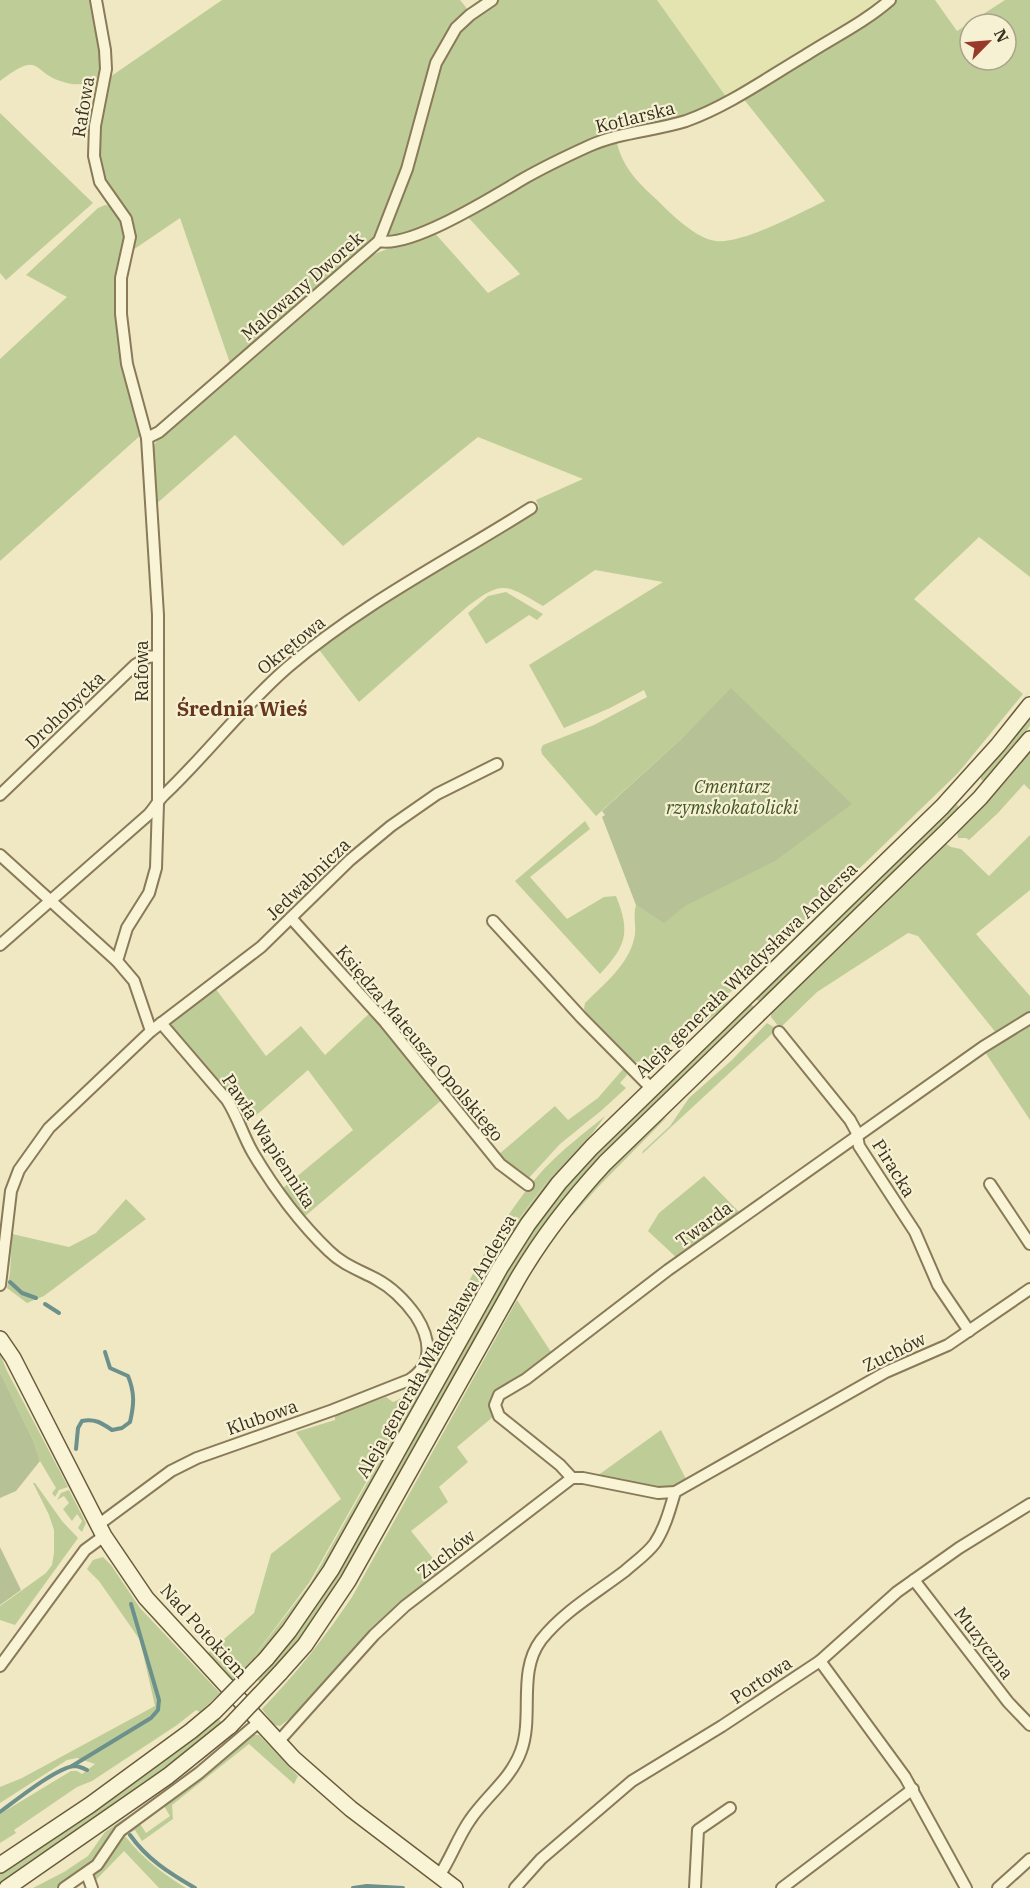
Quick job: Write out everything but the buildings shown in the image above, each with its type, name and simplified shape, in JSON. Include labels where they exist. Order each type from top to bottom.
[{"type":"main road","name":"Aleja generała Władysława Andersa","points":[[0,1866],[191,1731],[215,1711],[266,1659],[289,1631],[331,1570],[500,1268],[528,1224],[559,1183],[591,1147],[942,807],[998,745],[1030,705]]},
{"type":"main road","name":"Aleja generała Władysława Andersa","points":[[7,1888],[168,1776],[230,1726],[280,1673],[310,1637],[348,1581],[517,1280],[536,1248],[572,1199],[604,1163],[980,798],[1030,739]]},
{"type":"main road","name":"Nad Potokiem","points":[[0,1339],[13,1359],[101,1530],[116,1556],[147,1598],[259,1722],[330,1792],[455,1888]]},
{"type":"main road","points":[[0,1861],[16,1854]]},
{"type":"street","name":"Rafowa","points":[[96,0],[106,69],[95,126],[94,156],[100,182],[121,210],[129,228],[130,237],[121,278],[121,314],[127,364],[147,438],[157,580],[156,868],[149,893],[128,928],[117,961]]},
{"type":"street","name":"Malowany Dworek","points":[[147,438],[159,432],[379,241],[407,169],[436,63],[456,28],[492,0]]},
{"type":"street","name":"Kotlarska","points":[[379,241],[387,243],[399,240],[442,224],[526,178],[615,136],[669,126],[701,114],[741,94],[865,19],[890,0]]},
{"type":"street","name":"Okrętowa","points":[[0,945],[148,815],[259,693],[309,649],[394,589],[531,508]]},
{"type":"street","name":"Drohobycka","points":[[0,795],[135,665],[148,657],[157,656]]},
{"type":"street","name":"Jedwabnicza","points":[[151,1031],[261,947],[350,860],[391,826],[437,794],[497,764]]},
{"type":"street","points":[[0,855],[117,961],[134,981],[151,1031],[49,1128],[19,1170],[8,1205],[0,1285]]},
{"type":"street","name":"Księdza Mateusza Opolskiego","points":[[291,918],[385,1022],[500,1164],[528,1185]]},
{"type":"street","points":[[493,921],[651,1089]]},
{"type":"street","name":"Twarda","points":[[572,1478],[499,1416],[495,1406],[500,1395],[545,1365],[668,1270],[856,1136],[982,1047],[1030,1018]]},
{"type":"street","name":"Pawła Wapiennika","points":[[160,1023],[226,1100],[254,1154],[309,1230],[331,1254],[343,1263],[378,1280],[399,1298],[416,1317],[428,1344]]},
{"type":"street","name":"Piracka","points":[[779,1032],[850,1120],[859,1146],[915,1232],[938,1285],[969,1331]]},
{"type":"street","points":[[990,1184],[1030,1244]]},
{"type":"street","name":"Zuchów","points":[[675,1492],[886,1372],[948,1345],[1030,1289]]},
{"type":"street","name":"Klubowa","points":[[0,1666],[101,1530],[163,1477],[197,1458],[410,1380],[416,1376],[425,1363],[429,1351],[428,1344]]},
{"type":"street","points":[[439,1876],[471,1818],[502,1783],[518,1759],[524,1738],[530,1665],[537,1647],[567,1613],[637,1561],[654,1544],[662,1529],[675,1492],[658,1493],[572,1478]]},
{"type":"street","name":"Zuchów","points":[[278,1742],[374,1635],[405,1606],[572,1478]]},
{"type":"street","name":"Portowa","points":[[515,1888],[541,1859],[632,1781],[722,1726],[819,1661],[850,1636],[885,1602],[914,1580],[959,1548],[1030,1504]]},
{"type":"street","name":"Muzyczna","points":[[914,1580],[1008,1702],[1030,1725]]},
{"type":"street","points":[[819,1661],[913,1790],[966,1888]]},
{"type":"street","points":[[64,1888],[98,1865],[120,1830],[199,1773],[259,1722]]},
{"type":"street","points":[[782,1888],[913,1790]]},
{"type":"street","points":[[695,1888],[698,1830],[730,1808]]},
{"type":"street","points":[[998,1888],[1030,1859]]},
{"type":"street","points":[[87,1874],[92,1888]]},
{"type":"green space","points":[[0,0],[92,0],[102,50],[100,82],[71,84],[55,79],[31,65],[14,71],[0,81]]},
{"type":"green space","points":[[222,0],[460,0],[469,11],[453,28],[432,65],[402,170],[387,208],[368,246],[231,366],[180,218],[130,252],[133,238],[100,168],[97,140],[107,79]]},
{"type":"green space","points":[[498,0],[657,0],[727,98],[686,117],[614,133],[472,205],[417,230],[395,237],[389,236],[386,232],[439,67],[459,32],[473,18]]},
{"type":"green space","points":[[657,0],[886,0],[864,17],[727,98]]},
{"type":"green space","points":[[894,0],[935,0],[958,30],[958,72],[1018,72],[1018,12],[986,12],[1005,0],[1030,0],[1030,577],[979,537],[914,599],[1023,694],[958,773],[738,986],[693,1022],[646,1067],[640,1061],[634,1063],[587,1014],[584,1009],[585,1003],[616,972],[628,954],[635,934],[636,905],[664,922],[687,905],[731,689],[681,739],[596,816],[542,754],[541,749],[543,745],[594,725],[647,697],[644,690],[564,728],[529,665],[663,582],[595,570],[543,606],[513,590],[505,588],[489,592],[468,606],[359,702],[317,647],[407,586],[539,507],[536,500],[583,479],[478,437],[343,546],[235,435],[155,505],[152,449],[159,437],[372,255],[433,231],[488,293],[520,274],[467,216],[527,181],[616,139],[626,165],[642,186],[684,224],[708,239],[727,241],[741,238],[771,227],[825,201],[742,97]]},
{"type":"green space","points":[[0,113],[93,203],[6,280],[0,273]]},
{"type":"green space","points":[[105,205],[112,206],[122,220],[127,237],[118,278],[142,434],[0,561],[0,359],[67,297],[26,275],[98,208]]},
{"type":"green space","points":[[506,592],[543,614],[537,620],[529,615],[486,644],[468,613],[488,596]]},
{"type":"green space","name":"Cmentarz rzymskokatolicki","points":[[731,688],[852,804],[775,861],[687,905],[664,923],[636,905],[602,817],[605,815],[602,811],[681,739]]},
{"type":"green space","points":[[1030,690],[1001,731],[940,799],[748,986],[800,932],[939,798],[982,751]]},
{"type":"green space","points":[[1030,718],[1030,726],[1024,734],[985,781],[981,780],[981,777]]},
{"type":"green space","points":[[1030,750],[1030,790],[1024,784],[969,840],[958,838],[957,831]]},
{"type":"green space","points":[[957,804],[959,808],[760,1002],[758,1001],[756,998]]},
{"type":"green space","points":[[585,821],[590,829],[530,877],[567,919],[604,897],[616,896],[623,920],[623,938],[616,955],[600,974],[515,881]]},
{"type":"green space","points":[[1030,835],[1030,890],[976,934],[1030,996],[1030,1015],[997,1034],[918,936],[908,933],[817,992],[780,1028],[771,1017],[771,1013],[945,843],[961,849],[989,876]]},
{"type":"green space","points":[[215,988],[266,1056],[301,1026],[325,1055],[371,1012],[443,1099],[304,1217],[283,1188],[353,1130],[308,1070],[245,1125],[172,1026],[172,1021]]},
{"type":"green space","points":[[737,994],[728,1005],[687,1036],[700,1022]]},
{"type":"green space","points":[[750,1003],[755,1008],[585,1173],[544,1224],[511,1277],[343,1576],[299,1640],[261,1683],[258,1680],[294,1637],[337,1574],[505,1274],[539,1221],[580,1169],[607,1141]]},
{"type":"green space","points":[[1030,1021],[1030,1120],[983,1049]]},
{"type":"green space","points":[[767,1023],[777,1029],[642,1154],[670,1126],[689,1098],[732,1060]]},
{"type":"green space","points":[[624,1068],[627,1075],[620,1083],[626,1088],[560,1144],[527,1180],[505,1164],[498,1155],[555,1106],[568,1120],[598,1098]]},
{"type":"green space","points":[[605,1116],[544,1190],[505,1244],[320,1573],[266,1647],[233,1680],[208,1653],[254,1613],[271,1554],[341,1499],[296,1432],[335,1420],[335,1415],[386,1397],[393,1402],[409,1392],[421,1376],[437,1341],[498,1230],[527,1189],[565,1149]],"holes":[[[555,1170],[503,1242],[310,1584],[252,1659],[309,1583],[502,1242]]]},
{"type":"green space","points":[[667,1117],[573,1215],[568,1215],[594,1184],[658,1120],[659,1122]]},
{"type":"green space","points":[[704,1176],[739,1212],[714,1230],[711,1236],[678,1259],[648,1231],[659,1213]]},
{"type":"green space","points":[[126,1199],[146,1219],[44,1296],[27,1303],[7,1288],[12,1234],[69,1247],[96,1233]]},
{"type":"green space","points":[[517,1300],[553,1355],[492,1397],[490,1404],[494,1416],[457,1447],[468,1462],[439,1487],[448,1502],[411,1531],[443,1571],[292,1721],[289,1719],[280,1726],[274,1725],[262,1709],[310,1655],[352,1597]]},
{"type":"green space","points":[[0,1354],[68,1487],[59,1490],[55,1497],[52,1493],[56,1488],[40,1461],[34,1442],[0,1372]]},
{"type":"green space","points":[[0,1372],[34,1442],[40,1461],[16,1491],[0,1498]]},
{"type":"green space","points":[[661,1430],[687,1481],[673,1488],[656,1489],[597,1476]]},
{"type":"green space","points":[[33,1483],[78,1538],[15,1625],[0,1620],[0,1606],[46,1573],[52,1565],[54,1553],[54,1530]]},
{"type":"green space","points":[[69,1490],[86,1523],[82,1532],[78,1528],[82,1521],[77,1514],[72,1521],[63,1509],[69,1503],[64,1496],[57,1500],[61,1493]]},
{"type":"green space","points":[[0,1547],[21,1590],[0,1605]]},
{"type":"green space","points":[[103,1557],[140,1608],[220,1693],[200,1712],[196,1710],[92,1781],[77,1787],[14,1830],[16,1833],[0,1843],[0,1814],[71,1771],[82,1774],[95,1764],[77,1758],[67,1760],[0,1803],[0,1787],[22,1778],[155,1706],[140,1640],[99,1581],[87,1569],[93,1560]]},
{"type":"green space","points":[[219,1719],[222,1723],[163,1771],[0,1884],[0,1873],[191,1742]]},
{"type":"green space","points":[[250,1735],[259,1735],[298,1776],[294,1784],[249,1744],[172,1805],[173,1819],[142,1841],[135,1830],[125,1836],[153,1865],[186,1888],[159,1888],[124,1851],[94,1882],[94,1875],[105,1863],[123,1834],[138,1821],[146,1833],[170,1816],[164,1806]]},
{"type":"green space","points":[[125,1818],[92,1863],[84,1870],[56,1888],[33,1888],[88,1856],[105,1832]]},
{"type":"waterway","points":[[10,1282],[22,1293],[36,1298]]},
{"type":"waterway","points":[[45,1304],[59,1313]]},
{"type":"waterway","points":[[76,1449],[78,1428],[82,1421],[98,1422],[112,1430],[122,1428],[130,1422],[133,1399],[128,1376],[110,1368],[105,1352]]},
{"type":"waterway","points":[[72,1766],[151,1718],[158,1710],[159,1700],[131,1604]]},
{"type":"waterway","points":[[0,1812],[57,1772],[74,1766],[87,1770]]},
{"type":"waterway","points":[[130,1835],[159,1865],[195,1888]]},
{"type":"waterway","points":[[353,1888],[367,1886],[403,1888]]},
{"type":"district","name":"Średnia Wieś","points":[[242,708]]}]
